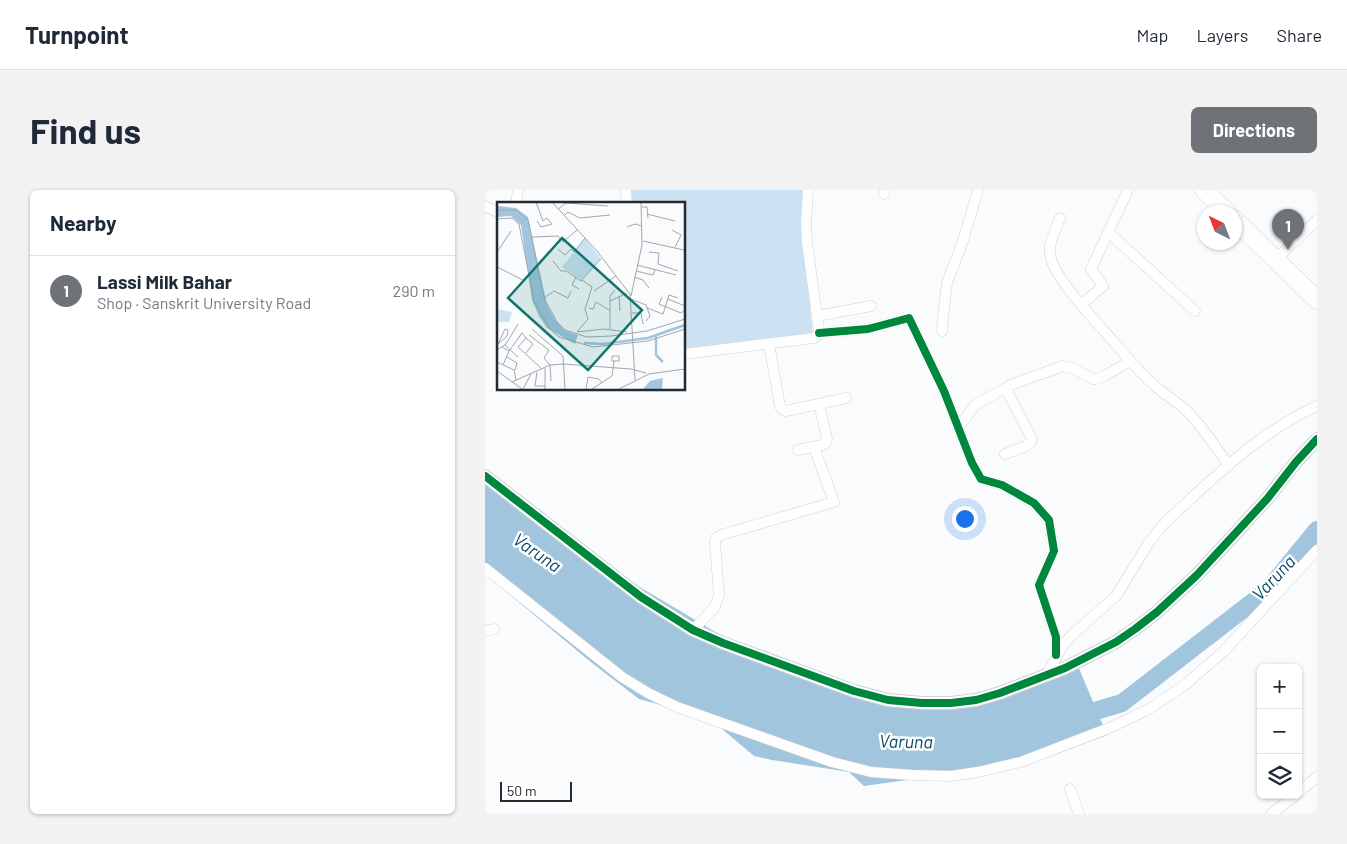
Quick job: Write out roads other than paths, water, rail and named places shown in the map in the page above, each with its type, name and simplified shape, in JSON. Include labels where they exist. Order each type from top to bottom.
[{"type":"highway","points":[[1189,190],[1205,205]]},
{"type":"highway","points":[[1204,190],[1220,205]]},
{"type":"highway","points":[[1242,226],[1317,300]]},
{"type":"highway","points":[[1242,241],[1317,314]]},
{"type":"street","points":[[809,190],[806,220],[807,242],[819,333]]},
{"type":"street","points":[[943,331],[947,283],[963,241],[978,190]]},
{"type":"street","points":[[1081,305],[1103,286],[1091,268],[1128,190]]},
{"type":"street","points":[[485,206],[497,212]]},
{"type":"street","points":[[1060,218],[1053,237],[1050,255],[1058,274],[1081,305],[1130,361],[1153,385],[1187,410],[1229,465]]},
{"type":"street","points":[[1276,259],[1317,220]]},
{"type":"street","points":[[1108,232],[1195,311]]},
{"type":"street","points":[[817,316],[871,306]]},
{"type":"street","points":[[685,354],[814,338],[819,333],[868,329],[909,318],[944,391],[972,463],[981,479],[1002,485],[1034,503],[1049,520],[1054,551],[1039,585],[1057,637],[1056,655]]},
{"type":"street","points":[[769,344],[781,408],[786,411],[846,398]]},
{"type":"street","points":[[958,428],[975,404],[1013,383],[1063,366],[1096,379],[1130,361]]},
{"type":"street","points":[[1005,454],[1029,444],[1032,440],[1007,392],[1008,387]]},
{"type":"street","points":[[798,450],[822,445],[827,441],[819,404]]},
{"type":"street","points":[[1046,676],[1063,645],[1116,596],[1160,528],[1172,516],[1251,445],[1291,419],[1317,406]]},
{"type":"street","points":[[485,476],[641,597],[693,630],[795,670],[888,700],[951,703],[976,700],[1046,676],[1116,642],[1135,630],[1197,575],[1267,499],[1317,439]]},
{"type":"street","points":[[693,630],[715,607],[719,595],[716,538],[834,502],[814,447]]},
{"type":"street","points":[[485,568],[622,676],[648,694],[677,708],[832,762],[871,772],[912,776],[951,776],[979,772],[1021,762],[1109,728],[1149,709],[1185,685],[1225,651],[1317,550]]},
{"type":"street","points":[[1302,790],[1317,778]]},
{"type":"street","points":[[1070,789],[1079,814]]},
{"type":"street","points":[[1271,814],[1290,799]]},
{"type":"water","points":[[485,469],[613,571],[744,649],[871,698],[982,703],[1078,666],[1107,735],[1035,762],[864,786],[849,772],[754,756],[709,718],[639,699],[592,663],[485,573]]},
{"type":"waterway","name":"Varuna","points":[[1075,717],[1122,703],[1268,590],[1317,530]]},
{"type":"place","name":"Lassi Milk Bahar","points":[[1288,250]]}]
